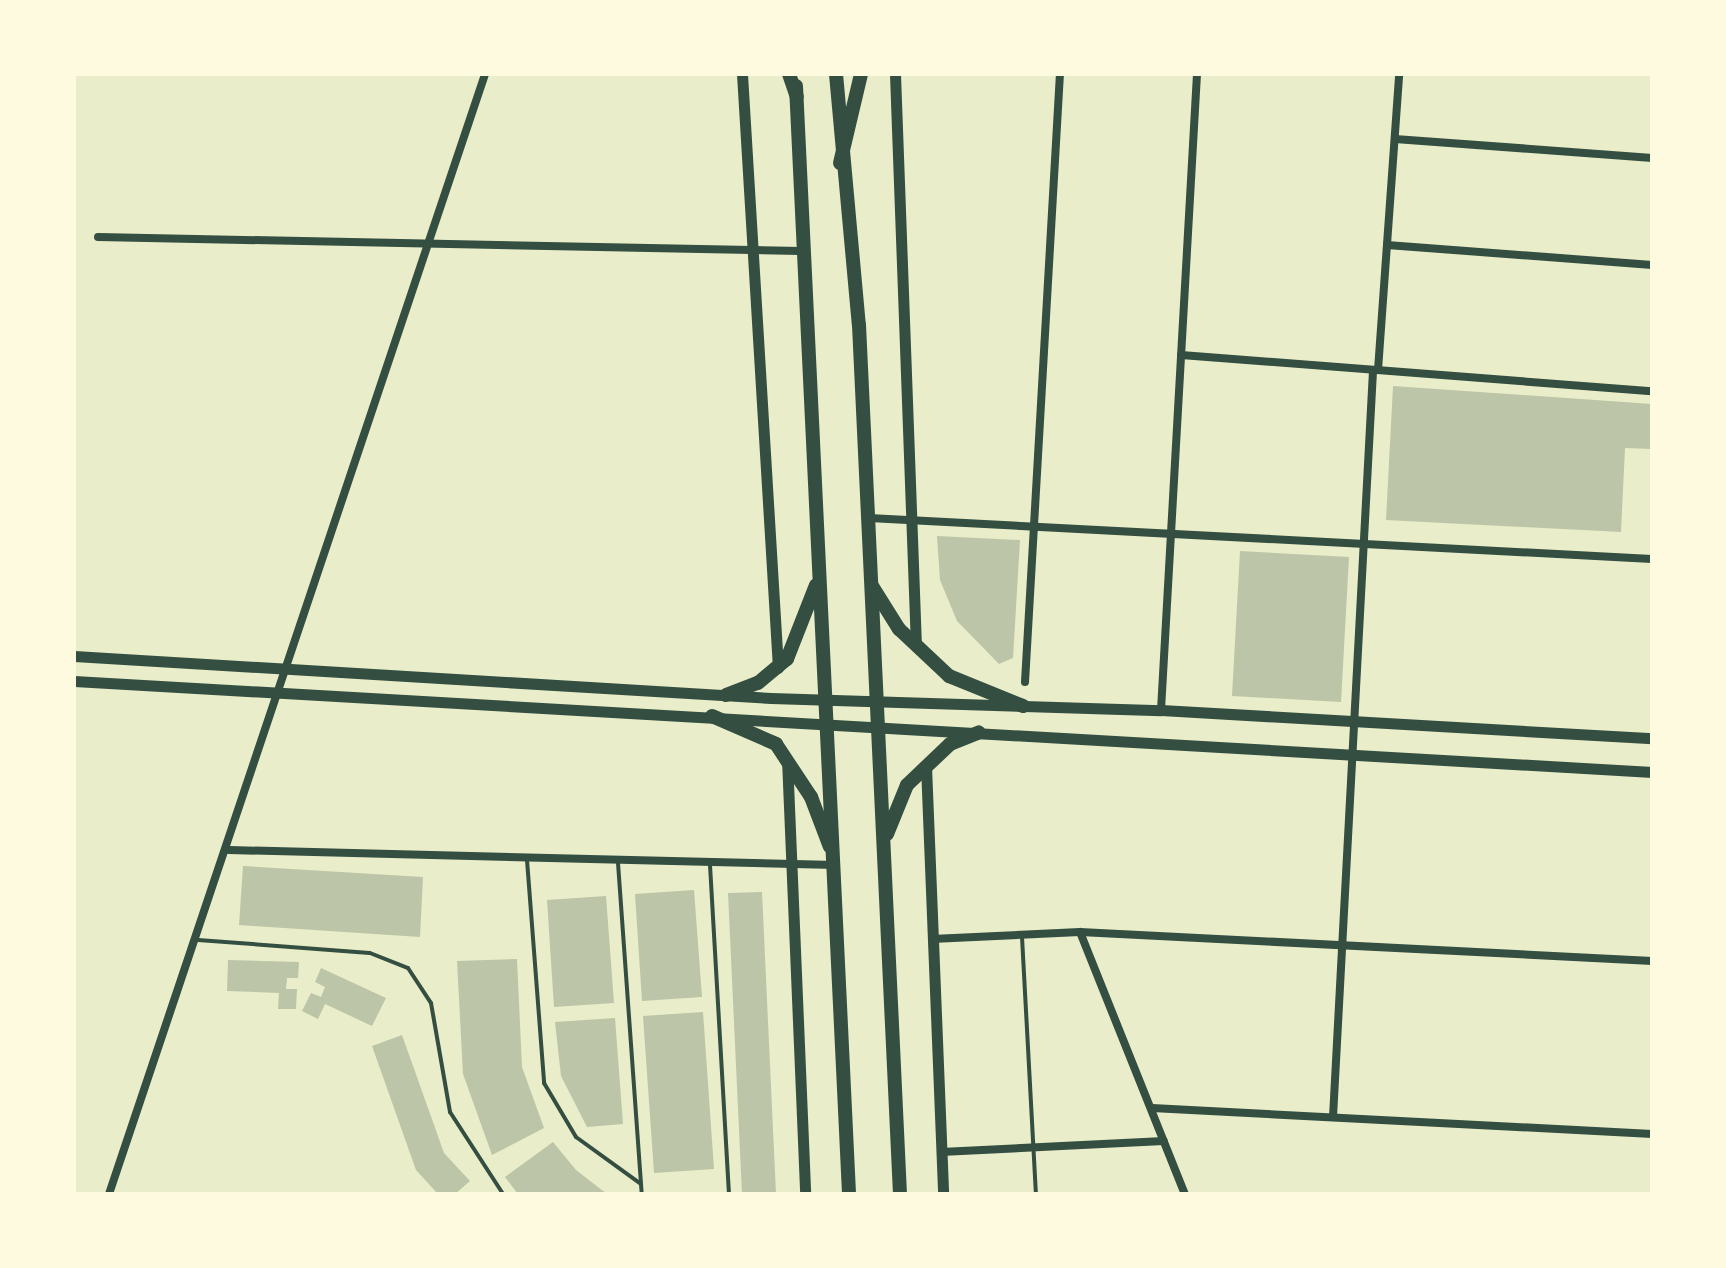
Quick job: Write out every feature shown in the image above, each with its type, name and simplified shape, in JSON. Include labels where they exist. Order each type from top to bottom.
[{"type":"main road","points":[[789,74],[797,97]]},
{"type":"main road","points":[[796,74],[801,251],[828,700],[849,1194]]},
{"type":"main road","points":[[836,74],[840,163],[853,249],[869,518],[875,727],[884,846],[900,1194]]},
{"type":"main road","points":[[840,163],[861,74]]},
{"type":"main road","points":[[726,695],[778,668],[797,643],[819,573]]},
{"type":"main road","points":[[871,583],[916,648],[973,691],[1023,706]]},
{"type":"main road","points":[[712,716],[756,731],[787,758],[811,797],[836,865]]},
{"type":"main road","points":[[884,846],[895,805],[926,766],[979,732]]},
{"type":"street","points":[[109,1194],[282,695],[485,74]]},
{"type":"street","points":[[742,74],[758,252],[778,668]]},
{"type":"street","points":[[895,74],[916,648]]},
{"type":"street","points":[[1025,682],[1060,74]]},
{"type":"street","points":[[1161,710],[1197,74]]},
{"type":"street","points":[[1333,1117],[1363,544],[1399,74]]},
{"type":"street","points":[[1395,139],[1652,158]]},
{"type":"street","points":[[98,237],[431,240],[801,251]]},
{"type":"street","points":[[1387,245],[1652,265]]},
{"type":"street","points":[[1181,355],[1652,391]]},
{"type":"street","points":[[869,518],[1652,559]]},
{"type":"street","points":[[74,656],[726,695],[1161,710],[1652,738]]},
{"type":"street","points":[[74,681],[282,695],[829,722],[1652,772]]},
{"type":"street","points":[[787,758],[805,1194]]},
{"type":"street","points":[[926,766],[943,1194]]},
{"type":"street","points":[[229,850],[618,863],[790,867],[836,865]]},
{"type":"street","points":[[932,939],[1080,932],[1652,961]]},
{"type":"street","points":[[1080,932],[1185,1194]]},
{"type":"street","points":[[1152,1108],[1652,1134]]},
{"type":"street","points":[[941,1152],[1164,1141]]},
{"type":"lane","points":[[527,860],[544,1083],[576,1137],[641,1184]]},
{"type":"lane","points":[[618,863],[642,1194]]},
{"type":"lane","points":[[710,865],[729,1194]]},
{"type":"lane","points":[[1022,935],[1036,1194]]},
{"type":"lane","points":[[198,940],[370,953],[408,968],[431,1003],[450,1112],[503,1194]]},
{"type":"building","points":[[1393,386],[1652,404],[1652,449],[1625,448],[1621,532],[1386,520]]},
{"type":"building","points":[[937,536],[1020,540],[1013,658],[999,664],[957,621],[940,580]]},
{"type":"building","points":[[1240,551],[1349,557],[1341,702],[1232,696]]},
{"type":"building","points":[[243,866],[423,877],[420,937],[239,925]]},
{"type":"building","points":[[694,890],[702,997],[642,1001],[635,894]]},
{"type":"building","points":[[762,892],[776,1194],[742,1194],[728,893]]},
{"type":"building","points":[[606,896],[614,1003],[554,1007],[547,900]]},
{"type":"building","points":[[517,959],[522,1067],[544,1128],[492,1155],[463,1074],[457,961]]},
{"type":"building","points":[[228,960],[299,962],[298,978],[287,978],[286,989],[297,989],[296,1009],[278,1009],[279,993],[227,991]]},
{"type":"building","points":[[321,968],[386,998],[372,1026],[325,1004],[318,1019],[302,1011],[311,993],[321,997],[325,987],[315,982]]},
{"type":"building","points":[[703,1012],[714,1169],[654,1173],[643,1016]]},
{"type":"building","points":[[615,1018],[623,1124],[587,1127],[561,1076],[555,1022]]},
{"type":"building","points":[[402,1035],[444,1153],[470,1181],[455,1194],[438,1194],[416,1170],[372,1046]]},
{"type":"building","points":[[553,1142],[576,1170],[607,1194],[518,1194],[505,1177]]}]
